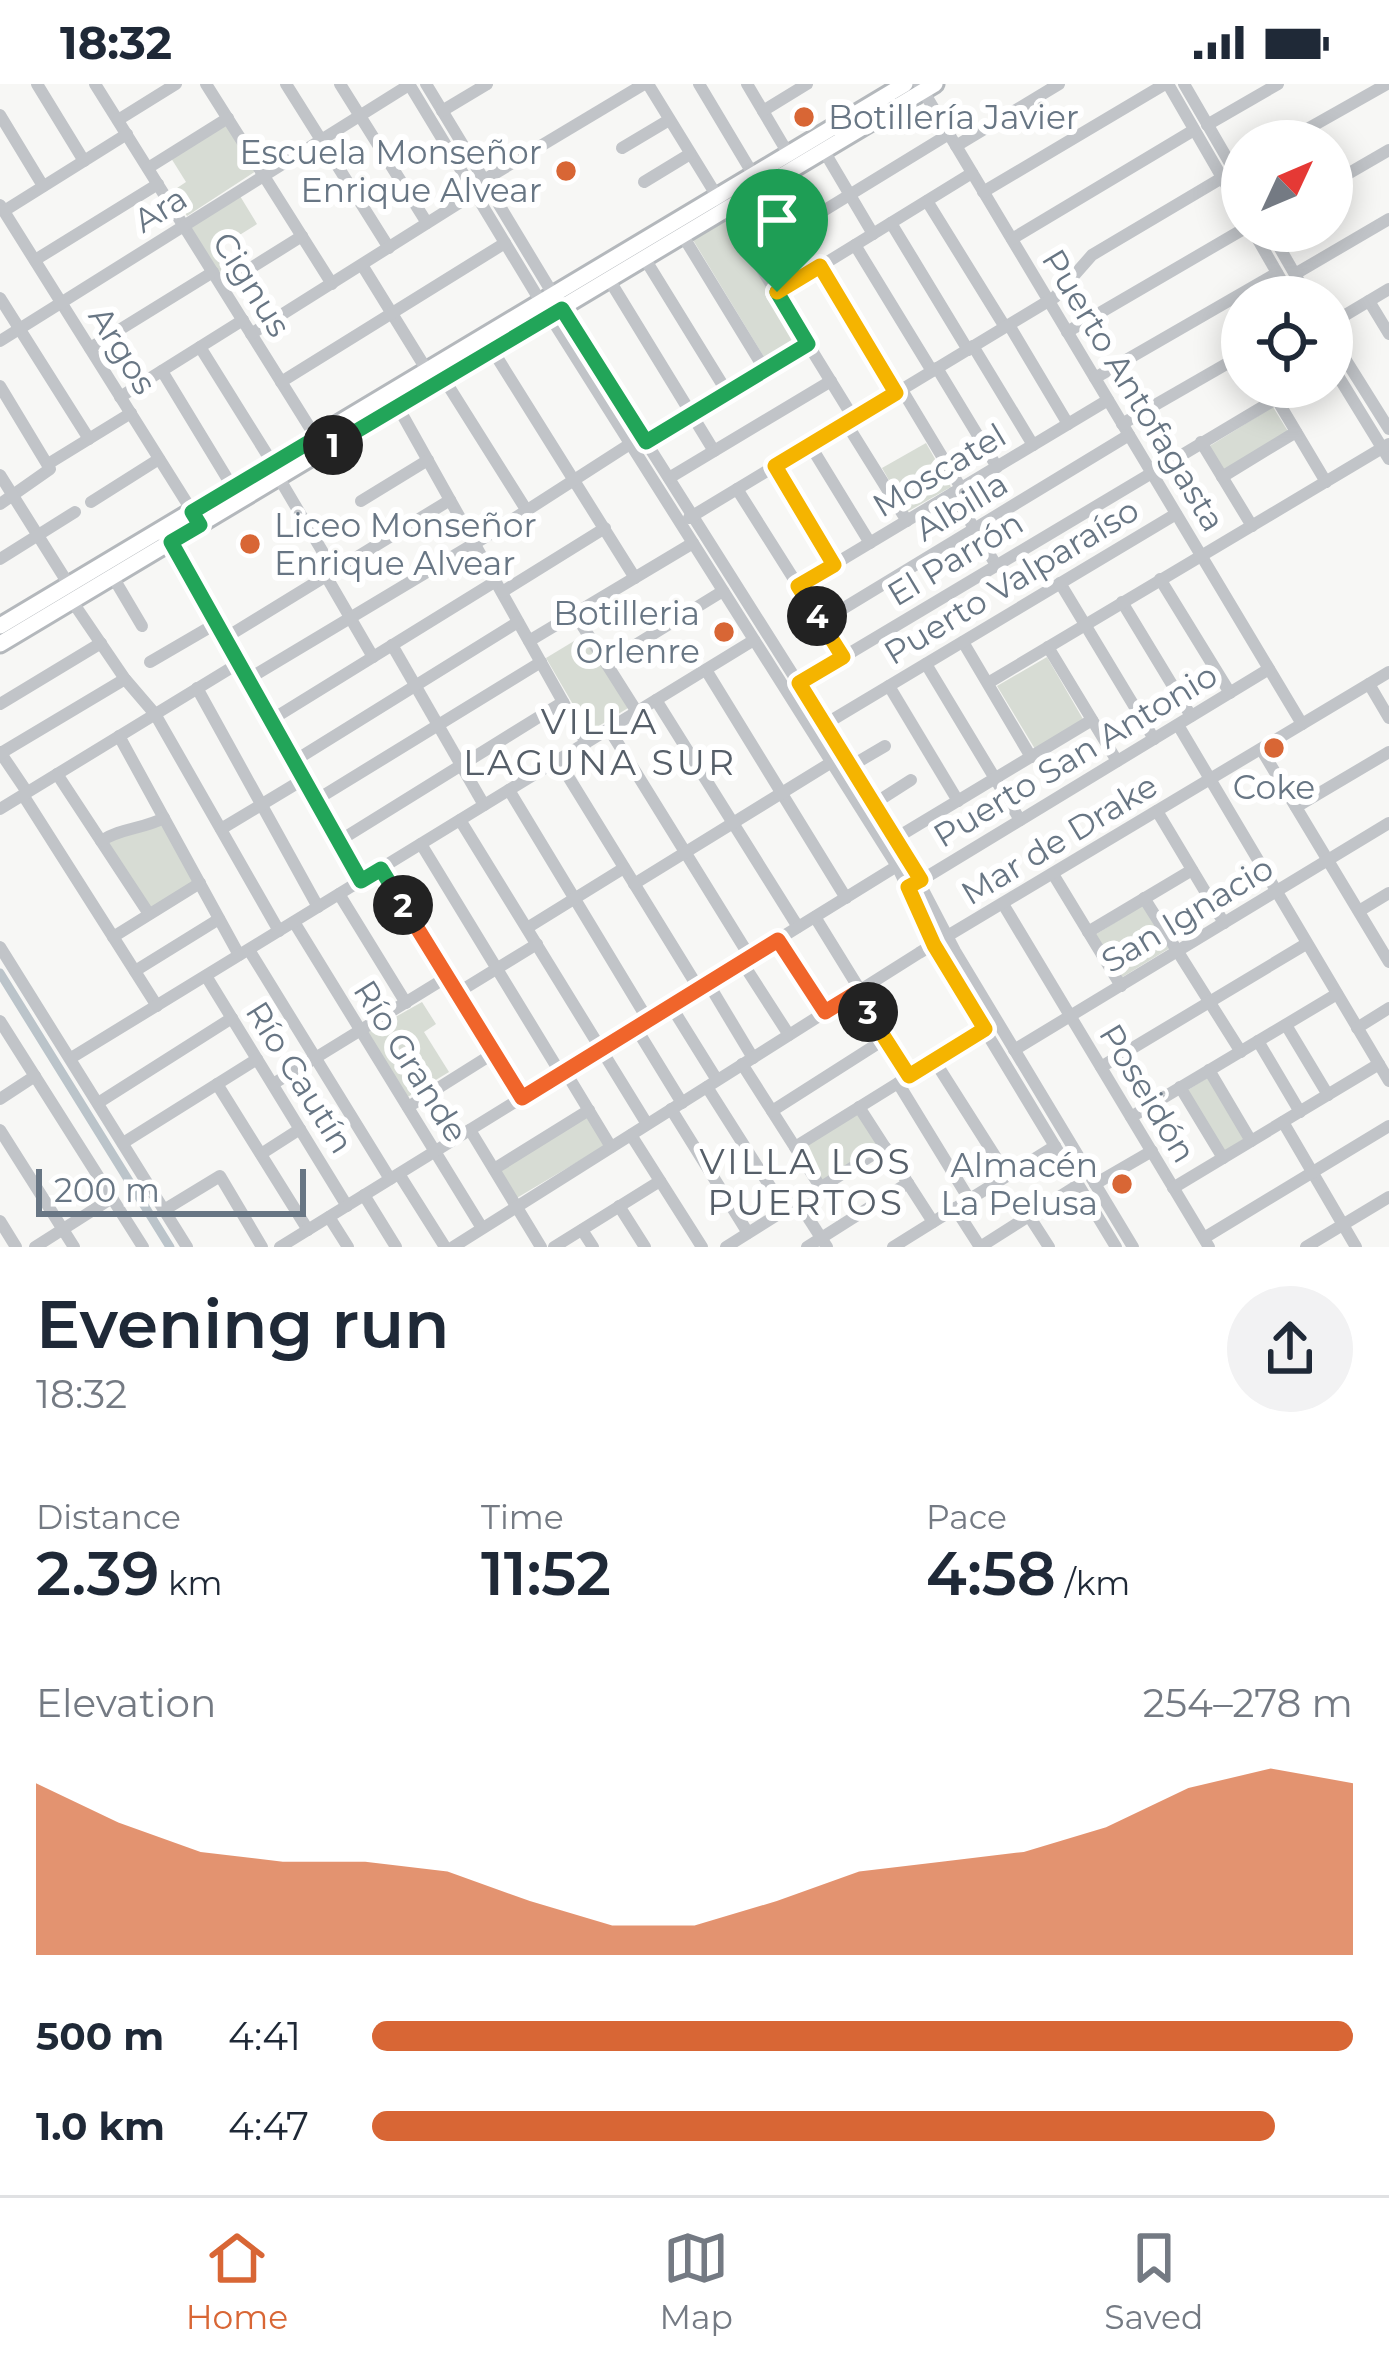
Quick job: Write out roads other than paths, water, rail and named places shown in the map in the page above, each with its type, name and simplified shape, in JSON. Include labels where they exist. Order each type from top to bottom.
[{"type":"main road","points":[[321,444],[398,407],[436,376],[493,351],[552,307],[610,281],[683,236],[754,176],[886,89],[905,84]]},
{"type":"main road","points":[[0,644],[71,593],[722,205],[824,151],[926,86]]},
{"type":"main road","points":[[0,626],[113,577],[171,542],[233,488],[276,471]]},
{"type":"street","points":[[37,84],[84,160]]},
{"type":"street","name":"Cignus","points":[[95,84],[321,444]]},
{"type":"street","points":[[118,120],[176,84]]},
{"type":"street","points":[[206,84],[332,284]]},
{"type":"street","points":[[286,84],[388,248]]},
{"type":"street","points":[[340,84],[427,224]]},
{"type":"street","points":[[409,84],[505,243],[636,426],[669,478],[693,543],[754,640],[793,687]]},
{"type":"street","name":"Ara","points":[[0,341],[409,84]]},
{"type":"street","points":[[426,84],[630,444],[687,519],[819,729],[851,766],[896,838],[934,945],[1116,1247]]},
{"type":"street","points":[[442,111],[487,84]]},
{"type":"street","points":[[484,180],[646,84],[831,380],[907,521]]},
{"type":"street","points":[[699,84],[754,176]]},
{"type":"street","points":[[747,84],[789,155]]},
{"type":"street","points":[[763,111],[807,84]]},
{"type":"street","points":[[753,254],[850,195],[1059,84]]},
{"type":"street","points":[[983,192],[1167,84],[1221,155]]},
{"type":"street","points":[[1184,84],[1201,127]]},
{"type":"street","points":[[1012,239],[1278,84]]},
{"type":"street","points":[[1324,120],[1388,84]]},
{"type":"street","name":"Puerto Antofagasta","points":[[926,86],[952,140],[1302,724]]},
{"type":"street","points":[[0,115],[44,186]]},
{"type":"street","points":[[148,167],[228,118]]},
{"type":"street","points":[[622,148],[669,119]]},
{"type":"street","points":[[2,208],[127,134]]},
{"type":"street","points":[[1353,170],[1389,149]]},
{"type":"street","points":[[824,151],[873,234]]},
{"type":"street","points":[[644,182],[690,154]]},
{"type":"street","points":[[777,292],[972,173]]},
{"type":"street","points":[[687,519],[1048,301],[1065,289],[1092,255],[1221,183]]},
{"type":"street","points":[[34,260],[158,184]]},
{"type":"street","points":[[251,334],[475,194]]},
{"type":"street","points":[[927,201],[1068,424]]},
{"type":"street","name":"Argos","points":[[2,208],[196,518]]},
{"type":"street","points":[[1282,252],[1295,274],[1389,219]]},
{"type":"street","points":[[891,223],[1033,445]]},
{"type":"street","points":[[222,286],[302,236]]},
{"type":"street","points":[[683,236],[765,370]]},
{"type":"street","points":[[1067,332],[1221,242]]},
{"type":"street","points":[[281,382],[505,243]]},
{"type":"street","points":[[855,245],[997,467]]},
{"type":"street","points":[[1265,252],[1279,276]]},
{"type":"street","points":[[645,259],[728,392]]},
{"type":"street","points":[[362,265],[526,511]]},
{"type":"street","points":[[820,266],[957,491],[996,565]]},
{"type":"street","points":[[90,348],[213,272]]},
{"type":"street","points":[[1095,378],[1277,273]]},
{"type":"street","points":[[610,281],[714,451]]},
{"type":"street","points":[[1353,311],[1389,289]]},
{"type":"street","points":[[0,298],[88,439]]},
{"type":"street","points":[[1369,301],[1389,334]]},
{"type":"street","points":[[120,397],[243,320]]},
{"type":"street","points":[[646,442],[808,344]]},
{"type":"street","points":[[200,347],[276,471],[373,657]]},
{"type":"street","points":[[493,351],[635,578]]},
{"type":"street","name":"Albilla","points":[[821,622],[975,529],[1221,369]]},
{"type":"street","points":[[162,371],[233,488]]},
{"type":"street","points":[[1353,372],[1389,429]]},
{"type":"street","points":[[669,478],[831,380]]},
{"type":"street","points":[[0,386],[49,467]]},
{"type":"street","points":[[988,683],[1326,482],[1387,451],[1353,398]]},
{"type":"street","name":"Moscatel","points":[[798,586],[1108,400]]},
{"type":"street","points":[[398,407],[586,743]]},
{"type":"street","name":"El Parrón","points":[[793,687],[1259,408]]},
{"type":"street","points":[[1282,408],[1326,482]]},
{"type":"street","points":[[0,504],[130,413]]},
{"type":"street","points":[[248,679],[574,481],[630,444],[636,426]]},
{"type":"street","points":[[1222,477],[1296,432]]},
{"type":"street","points":[[1201,442],[1252,526]]},
{"type":"street","points":[[811,445],[870,543]]},
{"type":"street","points":[[92,502],[160,459]]},
{"type":"street","points":[[361,501],[428,460]]},
{"type":"street","points":[[775,466],[834,565]]},
{"type":"street","points":[[0,475],[101,644],[155,714],[279,931]]},
{"type":"street","points":[[737,489],[843,657]]},
{"type":"street","points":[[225,638],[450,500]]},
{"type":"street","points":[[0,559],[75,512]]},
{"type":"street","name":"Puerto Valparaíso","points":[[819,729],[1176,514]]},
{"type":"street","points":[[271,720],[392,645],[604,528]]},
{"type":"street","points":[[171,542],[361,881]]},
{"type":"street","points":[[530,641],[693,543]]},
{"type":"street","points":[[113,577],[142,626]]},
{"type":"street","points":[[1160,579],[1230,693]]},
{"type":"street","points":[[1060,584],[1154,739]]},
{"type":"street","points":[[606,664],[723,591]]},
{"type":"street","points":[[1122,602],[1191,716]]},
{"type":"street","points":[[575,614],[637,712]]},
{"type":"street","points":[[293,760],[518,622]]},
{"type":"street","points":[[151,662],[217,623]]},
{"type":"street","points":[[71,1058],[754,640]]},
{"type":"street","points":[[963,642],[1031,757]]},
{"type":"street","points":[[0,704],[101,644]]},
{"type":"street","points":[[392,645],[484,805]]},
{"type":"street","points":[[1048,647],[1117,761]]},
{"type":"street","points":[[316,800],[541,662]]},
{"type":"street","points":[[0,809],[239,663]]},
{"type":"street","points":[[926,664],[1020,820]]},
{"type":"street","name":"Puerto San Antonio","points":[[915,884],[1269,669]]},
{"type":"street","points":[[706,670],[846,898]]},
{"type":"street","name":"Mar de Drake","points":[[449,1247],[934,945],[1389,672]]},
{"type":"street","points":[[125,679],[0,752],[157,1006]]},
{"type":"street","points":[[1369,684],[1389,718]]},
{"type":"street","points":[[889,686],[958,801]]},
{"type":"street","points":[[197,688],[318,907]]},
{"type":"street","points":[[656,700],[798,927]]},
{"type":"street","points":[[339,842],[563,702]]},
{"type":"street","points":[[896,838],[1093,720]]},
{"type":"street","points":[[1178,724],[1389,1081]]},
{"type":"street","points":[[609,729],[789,1035]]},
{"type":"street","points":[[819,729],[832,763],[897,866],[915,884],[1132,1247]]},
{"type":"street","points":[[119,736],[219,919],[449,1247]]},
{"type":"street","points":[[851,766],[885,746]]},
{"type":"street","points":[[1262,749],[1389,962]]},
{"type":"street","points":[[1297,807],[1389,752]]},
{"type":"street","points":[[558,760],[704,986],[772,1111],[821,1188]]},
{"type":"street","points":[[634,884],[832,763]]},
{"type":"street","points":[[57,774],[149,914]]},
{"type":"street","points":[[221,829],[304,779]]},
{"type":"street","points":[[875,803],[910,780]]},
{"type":"street","points":[[509,790],[642,1024],[676,1106],[748,1233]]},
{"type":"street","points":[[1157,812],[1224,923]]},
{"type":"street","points":[[101,841],[116,831],[147,827],[164,818]]},
{"type":"street","points":[[460,820],[647,1124]]},
{"type":"street","name":"San Ignacio","points":[[1014,1050],[1389,824]]},
{"type":"street","points":[[421,844],[611,1147]]},
{"type":"street","points":[[280,1247],[297,1243],[308,1230],[897,866]]},
{"type":"street","points":[[527,928],[624,868]]},
{"type":"street","points":[[381,869],[522,1098]]},
{"type":"street","points":[[1088,932],[1192,870]]},
{"type":"street","points":[[1053,874],[1120,986]]},
{"type":"street","points":[[113,937],[200,883]]},
{"type":"street","points":[[1359,911],[1389,893]]},
{"type":"street","points":[[339,894],[406,1003]]},
{"type":"street","points":[[1144,898],[1240,1052]]},
{"type":"street","name":"Poseidón","points":[[1003,904],[1206,1243]]},
{"type":"street","points":[[815,917],[969,1199]]},
{"type":"street","points":[[135,971],[219,919]]},
{"type":"street","name":"Río Grande","points":[[294,922],[482,1228]]},
{"type":"street","points":[[778,940],[825,1012]]},
{"type":"street","points":[[457,993],[537,944]]},
{"type":"street","points":[[1101,1067],[1306,944]]},
{"type":"street","points":[[0,946],[188,1247]]},
{"type":"street","name":"Río Cautín","points":[[206,976],[347,1206]]},
{"type":"street","points":[[273,1084],[448,977]]},
{"type":"street","points":[[1131,1118],[1337,994]]},
{"type":"street","points":[[671,1006],[784,1210]]},
{"type":"street","points":[[1357,1028],[1389,1008]]},
{"type":"street","points":[[98,1103],[232,1018]]},
{"type":"street","points":[[0,1021],[142,1247]]},
{"type":"street","points":[[1286,1024],[1328,1095]]},
{"type":"street","points":[[795,1147],[985,1029]]},
{"type":"street","points":[[772,1111],[885,1040]]},
{"type":"street","points":[[1258,1041],[1300,1112]]},
{"type":"street","points":[[408,1107],[494,1053]]},
{"type":"street","points":[[123,1142],[257,1059]]},
{"type":"street","points":[[934,1060],[1007,1175]]},
{"type":"street","points":[[1173,1188],[1379,1064]]},
{"type":"street","points":[[1209,1070],[1251,1141]]},
{"type":"street","points":[[0,1099],[35,1076]]},
{"type":"street","points":[[217,1084],[308,1230]]},
{"type":"street","points":[[1180,1088],[1223,1158]]},
{"type":"street","points":[[859,1107],[933,1222]]},
{"type":"street","points":[[494,1169],[589,1110]]},
{"type":"street","points":[[1283,1122],[1356,1247]]},
{"type":"street","points":[[1206,1243],[1389,1126]]},
{"type":"street","points":[[261,1154],[301,1129]]},
{"type":"street","points":[[0,1130],[74,1247]]},
{"type":"street","points":[[470,1130],[541,1247]]},
{"type":"street","points":[[631,1135],[701,1247]]},
{"type":"street","points":[[893,1247],[1054,1146]]},
{"type":"street","points":[[726,1247],[885,1147]]},
{"type":"street","points":[[1095,1184],[1152,1151]]},
{"type":"street","points":[[164,1210],[220,1176],[262,1247]]},
{"type":"street","points":[[554,1247],[660,1181]]},
{"type":"street","points":[[807,1247],[824,1243],[908,1183]]},
{"type":"street","points":[[956,1208],[987,1245],[1078,1185]]},
{"type":"street","points":[[364,1195],[396,1247]]},
{"type":"street","points":[[1306,1247],[1389,1197]]},
{"type":"street","points":[[35,1247],[112,1198]]},
{"type":"street","points":[[798,1202],[824,1243]]},
{"type":"street","points":[[619,1206],[645,1247]]},
{"type":"street","points":[[1029,1216],[1048,1247]]},
{"type":"street","points":[[329,1217],[348,1247]]},
{"type":"street","points":[[0,1221],[16,1247]]},
{"type":"street","points":[[582,1229],[593,1247]]},
{"type":"waterway","points":[[0,973],[170,1247]]},
{"type":"place","name":"Botillería Javier","points":[[804,117]]},
{"type":"place","name":"Escuela Monseñor Enrique Alvear","points":[[566,171]]},
{"type":"place","name":"Liceo Monseñor Enrique Alvear","points":[[250,544]]},
{"type":"place","name":"Botilleria Orlenre","points":[[724,632]]},
{"type":"place","name":"Coke","points":[[1274,748]]},
{"type":"place","name":"Almacén La Pelusa","points":[[1122,1184]]},
{"type":"district","name":"VILLA LAGUNA SUR","points":[[600,742]]},
{"type":"district","name":"VILLA LOS PUERTOS","points":[[806,1182]]}]
